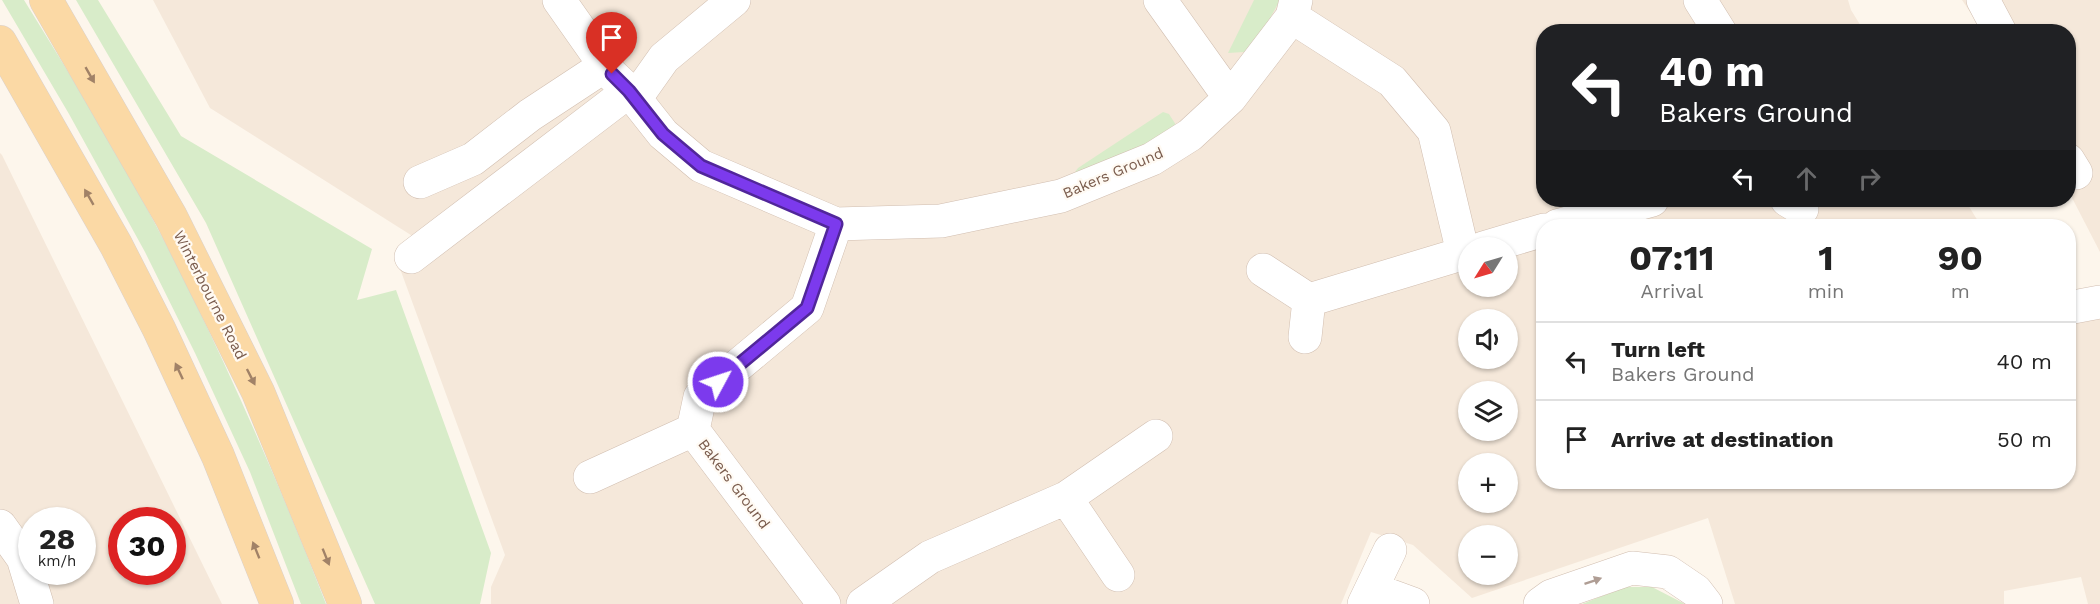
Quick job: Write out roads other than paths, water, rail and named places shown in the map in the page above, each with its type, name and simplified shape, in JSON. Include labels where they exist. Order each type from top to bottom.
[{"type":"main road","name":"Winterbourne Road","points":[[46,0],[171,217],[258,392],[345,604]]},
{"type":"main road","points":[[0,42],[116,245],[159,329],[218,456],[277,604]]},
{"type":"street","name":"Bakers Ground","points":[[559,0],[606,65],[663,134],[701,166],[836,224],[941,221],[1061,196],[1152,159],[1190,135],[1230,98],[1294,9],[1392,81],[1434,130],[1468,237]]},
{"type":"street","points":[[411,257],[632,95],[664,58],[734,0]]},
{"type":"street","points":[[1160,0],[1230,98]]},
{"type":"street","points":[[1700,0],[1715,24]]},
{"type":"street","points":[[1983,0],[1996,24]]},
{"type":"street","points":[[420,182],[473,159],[530,115],[606,65]]},
{"type":"street","points":[[1583,219],[1626,207]]},
{"type":"street","name":"Bakers Ground","points":[[824,604],[693,430],[700,397],[807,308],[836,224]]},
{"type":"street","points":[[1518,238],[1536,232]]},
{"type":"street","points":[[1263,270],[1309,300],[1458,255]]},
{"type":"street","points":[[1305,337],[1309,300]]},
{"type":"street","points":[[2076,306],[2100,302]]},
{"type":"street","points":[[590,477],[693,430]]},
{"type":"street","points":[[863,604],[930,556],[1066,498],[1156,436]]},
{"type":"street","points":[[1066,498],[1118,575]]},
{"type":"street","points":[[0,526],[23,558],[37,604]]},
{"type":"street","points":[[1390,550],[1368,596],[1413,604]]},
{"type":"street","points":[[1540,604],[1551,596],[1632,568],[1668,572],[1696,591],[1706,604]]}]
